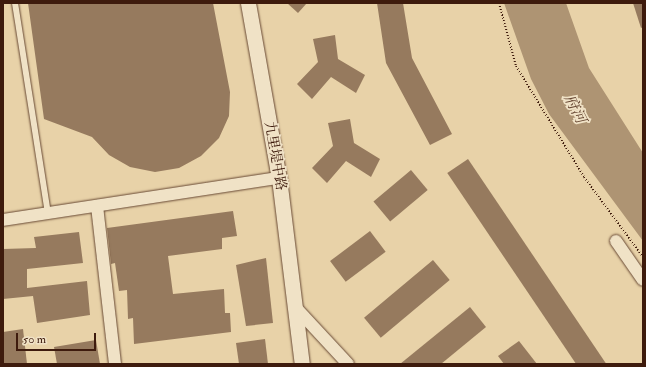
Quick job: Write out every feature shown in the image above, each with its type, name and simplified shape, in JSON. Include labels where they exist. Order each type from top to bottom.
[{"type":"street","name":"九里堤中路","points":[[248,3],[279,178],[297,309],[302,364]]},
{"type":"street","points":[[3,220],[279,178]]},
{"type":"street","points":[[97,206],[115,364]]},
{"type":"street","points":[[616,241],[643,280]]},
{"type":"street","points":[[297,309],[348,364]]},
{"type":"lane","points":[[15,3],[48,214]]},
{"type":"path","points":[[499,3],[516,66],[584,177],[643,257]]},
{"type":"water","name":"府河","points":[[504,3],[566,3],[589,68],[643,153],[643,241],[549,114],[531,79]]},
{"type":"building","points":[[28,3],[213,3],[230,92],[229,116],[219,138],[201,156],[179,168],[155,172],[130,167],[109,155],[92,137],[44,119]]},
{"type":"building","points":[[287,3],[307,3],[298,13]]},
{"type":"building","points":[[377,3],[403,3],[412,58],[452,134],[430,145],[386,63]]},
{"type":"building","points":[[633,3],[643,3],[643,27],[641,28]]},
{"type":"building","points":[[335,35],[338,59],[365,75],[356,93],[331,77],[312,99],[297,84],[318,62],[313,39]]},
{"type":"building","points":[[350,119],[354,143],[380,159],[371,177],[346,161],[327,183],[312,168],[333,146],[328,123]]},
{"type":"building","points":[[468,159],[606,364],[576,364],[447,173]]},
{"type":"building","points":[[411,170],[428,190],[390,221],[373,201]]},
{"type":"building","points":[[233,211],[237,236],[222,238],[222,249],[168,256],[173,294],[224,289],[225,313],[230,313],[231,332],[134,344],[133,318],[128,319],[127,290],[119,291],[115,263],[111,264],[107,228]]},
{"type":"building","points":[[370,231],[386,252],[346,282],[330,261]]},
{"type":"building","points":[[79,232],[83,263],[27,269],[27,288],[87,281],[90,315],[37,323],[33,296],[3,299],[3,249],[36,248],[34,237]]},
{"type":"building","points":[[266,258],[273,323],[246,326],[236,265]]},
{"type":"building","points":[[433,260],[450,280],[381,338],[364,318]]},
{"type":"building","points":[[470,307],[486,327],[441,364],[400,364]]},
{"type":"building","points":[[23,329],[27,364],[3,364],[3,332]]},
{"type":"building","points":[[265,339],[268,364],[239,364],[236,343]]},
{"type":"building","points":[[96,340],[100,364],[57,364],[54,347]]},
{"type":"building","points":[[519,341],[537,364],[504,364],[498,356]]}]
